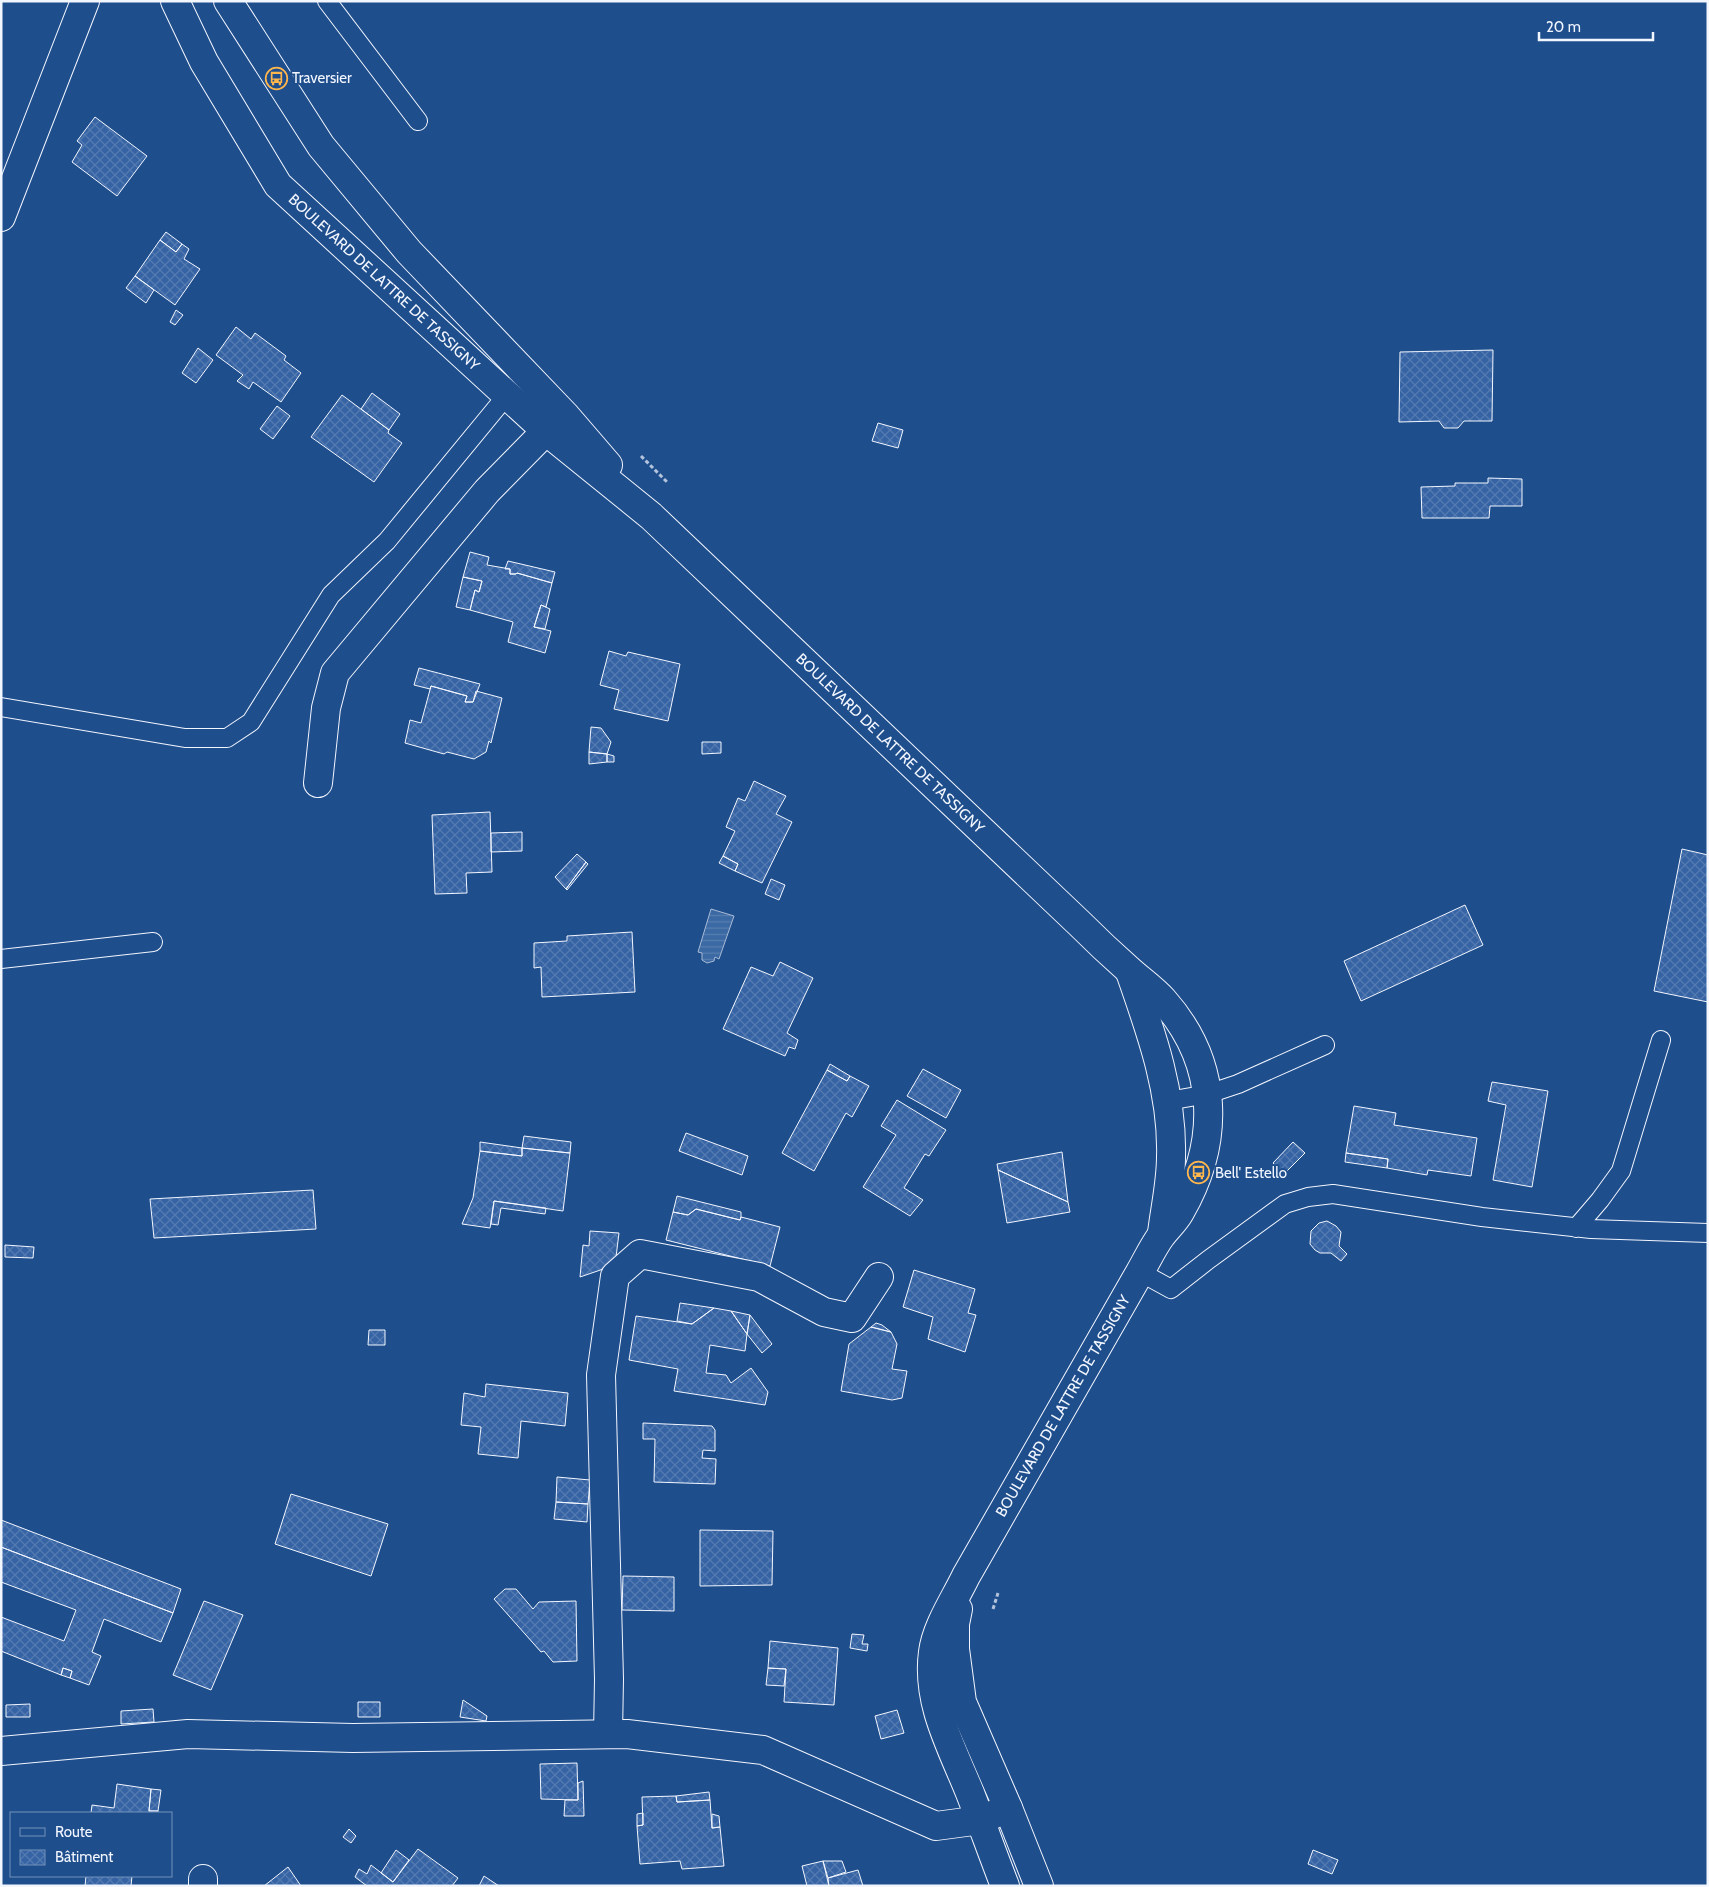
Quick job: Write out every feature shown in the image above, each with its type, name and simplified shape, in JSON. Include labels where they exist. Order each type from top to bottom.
[{"type":"street","points":[[1,217],[84,1]]},
{"type":"street","name":"BOULEVARD DE LATTRE DE TASSIGNY","points":[[175,1],[204,62],[278,185],[507,396],[556,423]]},
{"type":"street","name":"BOULEVARD DE LATTRE DE TASSIGNY","points":[[228,1],[321,146],[556,423],[651,516],[1130,971],[1163,999],[1187,1032],[1200,1060],[1208,1094],[1208,1131],[1199,1173],[1180,1213],[1161,1236],[966,1576],[944,1619],[933,1651],[931,1678],[936,1710],[981,1820],[1005,1886]]},
{"type":"street","points":[[318,783],[326,708],[335,673],[487,491],[556,423]]},
{"type":"street","name":"BOULEVARD DE LATTRE DE TASSIGNY","points":[[1130,971],[1151,1031],[1164,1078],[1171,1127],[1172,1159],[1161,1236]]},
{"type":"street","points":[[608,1734],[609,1679],[601,1375],[615,1276],[640,1254],[760,1277],[824,1312],[852,1318],[879,1277]]},
{"type":"street","name":"BOULEVARD DE LATTRE DE TASSIGNY","points":[[966,1576],[955,1624],[955,1649],[962,1702],[1008,1808],[1039,1886]]},
{"type":"street","points":[[1,1751],[188,1734],[353,1738],[627,1734],[763,1750],[936,1826],[981,1820],[1008,1808]]},
{"type":"lane","points":[[328,1],[418,121]]},
{"type":"lane","points":[[1,707],[185,738],[227,738],[251,722],[331,595],[387,541],[507,396]]},
{"type":"lane","points":[[1,959],[153,942]]},
{"type":"lane","points":[[1576,1228],[1621,1172],[1661,1040]]},
{"type":"lane","points":[[1168,1102],[1208,1094],[1238,1084],[1325,1045]]},
{"type":"lane","points":[[1140,1272],[1171,1289],[1285,1204],[1308,1197],[1333,1194],[1482,1217],[1576,1228],[1708,1233]]},
{"type":"path","points":[[640,456],[668,483]]},
{"type":"path","points":[[990,1618],[999,1590]]},
{"type":"water","points":[[711,909],[734,916],[719,959],[715,957],[714,961],[707,963],[702,960],[702,953],[698,952]]},
{"type":"building","points":[[95,117],[147,156],[117,196],[72,162],[82,145],[77,141]]},
{"type":"building","points":[[166,232],[182,244],[176,252],[160,240]]},
{"type":"building","points":[[160,240],[176,252],[182,244],[189,249],[184,259],[200,269],[175,305],[135,276]]},
{"type":"building","points":[[135,276],[154,290],[146,303],[126,288]]},
{"type":"building","points":[[176,310],[183,315],[175,325],[170,322]]},
{"type":"building","points":[[236,327],[251,339],[255,333],[286,356],[284,360],[301,373],[281,402],[253,382],[249,389],[237,381],[243,375],[216,355]]},
{"type":"building","points":[[198,348],[213,360],[196,383],[182,373]]},
{"type":"building","points":[[1493,350],[1492,421],[1464,421],[1458,428],[1444,428],[1439,421],[1399,422],[1400,352]]},
{"type":"building","points":[[372,393],[400,414],[389,430],[361,409]]},
{"type":"building","points":[[342,395],[389,430],[388,433],[402,443],[374,482],[311,437]]},
{"type":"building","points":[[277,406],[290,416],[273,439],[260,429]]},
{"type":"building","points":[[878,423],[903,430],[898,448],[872,441]]},
{"type":"building","points":[[1488,478],[1522,479],[1522,506],[1490,506],[1489,518],[1422,518],[1421,487],[1455,486],[1455,483],[1488,483]]},
{"type":"building","points":[[470,552],[489,557],[487,565],[510,569],[510,574],[517,573],[552,583],[546,607],[541,605],[534,627],[551,631],[545,653],[508,642],[513,622],[470,610],[475,590],[479,592],[482,581],[463,577]]},
{"type":"building","points":[[508,561],[555,572],[552,583],[517,573],[510,574],[510,569],[505,569]]},
{"type":"building","points":[[463,577],[482,581],[479,592],[475,590],[470,610],[456,607]]},
{"type":"building","points":[[541,605],[550,609],[545,629],[534,627]]},
{"type":"building","points":[[609,651],[626,656],[628,652],[680,664],[668,721],[614,709],[619,690],[600,685]]},
{"type":"building","points":[[419,668],[480,684],[473,702],[465,702],[467,696],[431,686],[430,689],[414,685]]},
{"type":"building","points":[[431,686],[467,696],[465,702],[473,702],[476,691],[502,698],[491,743],[489,741],[486,752],[474,759],[447,752],[444,754],[405,743],[410,720],[421,723]]},
{"type":"building","points":[[591,727],[601,728],[611,742],[607,754],[589,752]]},
{"type":"building","points":[[702,742],[721,742],[721,753],[702,754]]},
{"type":"building","points":[[589,752],[607,754],[607,762],[589,764]]},
{"type":"building","points":[[607,754],[614,756],[614,762],[607,762]]},
{"type":"building","points":[[754,781],[786,796],[776,814],[792,822],[762,883],[735,871],[738,864],[723,856],[735,831],[726,827],[738,798],[745,801]]},
{"type":"building","points":[[490,812],[492,872],[466,873],[467,893],[435,894],[432,815]]},
{"type":"building","points":[[522,832],[522,851],[491,852],[491,833]]},
{"type":"building","points":[[1682,849],[1708,855],[1708,1002],[1654,991]]},
{"type":"building","points":[[577,854],[586,862],[566,889],[555,877]]},
{"type":"building","points":[[723,856],[738,864],[735,871],[719,863]]},
{"type":"building","points":[[586,862],[588,864],[567,890],[566,889]]},
{"type":"building","points":[[771,879],[785,885],[779,900],[765,894]]},
{"type":"building","points":[[1465,905],[1483,945],[1361,1001],[1344,961]]},
{"type":"building","points":[[632,932],[635,992],[542,997],[541,967],[534,968],[534,943],[567,941],[567,936]]},
{"type":"building","points":[[780,962],[813,978],[787,1033],[798,1040],[795,1049],[789,1047],[785,1056],[723,1029],[751,967],[773,976]]},
{"type":"building","points":[[830,1064],[850,1076],[847,1081],[827,1070]]},
{"type":"building","points":[[923,1069],[961,1090],[946,1118],[907,1096]]},
{"type":"building","points":[[827,1070],[847,1081],[850,1076],[869,1086],[852,1117],[846,1113],[814,1171],[782,1153]]},
{"type":"building","points":[[1492,1082],[1548,1091],[1532,1187],[1493,1180],[1506,1105],[1488,1101]]},
{"type":"building","points":[[897,1100],[946,1130],[929,1156],[925,1154],[904,1188],[923,1200],[910,1216],[863,1187],[896,1135],[881,1126]]},
{"type":"building","points":[[1354,1106],[1396,1113],[1394,1125],[1477,1138],[1471,1176],[1428,1170],[1427,1175],[1387,1168],[1388,1159],[1346,1153]]},
{"type":"building","points":[[686,1133],[748,1156],[742,1175],[679,1151]]},
{"type":"building","points":[[524,1136],[571,1142],[570,1153],[522,1148]]},
{"type":"building","points":[[480,1142],[522,1148],[522,1156],[480,1151]]},
{"type":"building","points":[[1293,1142],[1305,1153],[1284,1174],[1273,1163]]},
{"type":"building","points":[[522,1148],[570,1153],[563,1211],[494,1201],[490,1228],[462,1224],[473,1198],[480,1151],[522,1156]]},
{"type":"building","points":[[1062,1152],[1068,1202],[998,1170],[997,1164]]},
{"type":"building","points":[[1346,1153],[1388,1159],[1387,1168],[1345,1162]]},
{"type":"building","points":[[998,1170],[1068,1202],[1070,1212],[1007,1223]]},
{"type":"building","points":[[313,1190],[316,1229],[154,1238],[150,1199]]},
{"type":"building","points":[[677,1196],[741,1212],[740,1220],[696,1209],[688,1215],[673,1212]]},
{"type":"building","points":[[494,1201],[546,1208],[545,1214],[501,1208],[498,1225],[491,1224]]},
{"type":"building","points":[[696,1209],[740,1220],[741,1217],[780,1227],[770,1266],[666,1240],[673,1212],[688,1215]]},
{"type":"building","points":[[1327,1221],[1336,1226],[1341,1232],[1339,1246],[1347,1254],[1341,1261],[1331,1253],[1320,1253],[1310,1244],[1311,1231],[1319,1223]]},
{"type":"building","points":[[590,1231],[619,1233],[615,1265],[580,1277],[583,1245],[589,1246]]},
{"type":"building","points":[[5,1245],[34,1247],[33,1258],[5,1257]]},
{"type":"building","points":[[914,1270],[975,1289],[968,1313],[976,1315],[965,1352],[928,1339],[933,1317],[903,1307]]},
{"type":"building","points":[[680,1303],[714,1308],[692,1324],[677,1321]]},
{"type":"building","points":[[714,1308],[731,1311],[747,1334],[745,1351],[710,1345],[706,1373],[726,1375],[731,1383],[751,1368],[768,1392],[765,1405],[674,1391],[678,1369],[629,1360],[636,1316],[692,1324]]},
{"type":"building","points":[[731,1311],[750,1315],[747,1334]]},
{"type":"building","points":[[750,1315],[772,1344],[762,1353],[747,1334]]},
{"type":"building","points":[[876,1323],[882,1325],[891,1332],[871,1327]]},
{"type":"building","points":[[871,1327],[891,1332],[897,1344],[892,1369],[907,1371],[902,1398],[892,1400],[841,1391],[849,1344]]},
{"type":"building","points":[[369,1330],[385,1330],[385,1345],[368,1345]]},
{"type":"building","points":[[486,1384],[568,1393],[565,1426],[521,1421],[518,1458],[478,1454],[481,1427],[461,1425],[464,1393],[485,1397]]},
{"type":"building","points":[[643,1423],[712,1426],[715,1430],[715,1451],[703,1450],[702,1458],[716,1459],[715,1484],[654,1482],[655,1439],[643,1439]]},
{"type":"building","points":[[557,1477],[590,1480],[588,1504],[556,1502]]},
{"type":"building","points":[[291,1494],[388,1524],[371,1576],[275,1544]]},
{"type":"building","points":[[556,1502],[588,1504],[587,1522],[554,1519]]},
{"type":"building","points":[[1,1520],[181,1589],[173,1613],[1,1547]]},
{"type":"building","points":[[700,1530],[773,1531],[772,1585],[700,1586]]},
{"type":"building","points":[[1,1547],[173,1613],[161,1642],[104,1619],[92,1652],[101,1656],[89,1685],[70,1678],[72,1671],[63,1668],[61,1675],[1,1651],[1,1617],[64,1641],[76,1610],[1,1582]]},
{"type":"building","points":[[623,1576],[674,1577],[674,1611],[622,1610]]},
{"type":"building","points":[[505,1589],[516,1589],[533,1609],[539,1602],[576,1601],[577,1661],[553,1662],[544,1651],[541,1652],[494,1599]]},
{"type":"building","points":[[204,1601],[243,1615],[211,1690],[173,1675]]},
{"type":"building","points":[[852,1634],[864,1635],[862,1644],[868,1644],[867,1651],[850,1648]]},
{"type":"building","points":[[770,1641],[838,1648],[834,1705],[784,1702],[786,1669],[768,1668]]},
{"type":"building","points":[[63,1668],[72,1671],[70,1678],[61,1675]]},
{"type":"building","points":[[768,1668],[786,1669],[784,1686],[766,1685]]},
{"type":"building","points":[[463,1700],[487,1716],[486,1721],[460,1717]]},
{"type":"building","points":[[358,1702],[380,1702],[380,1717],[358,1717]]},
{"type":"building","points":[[30,1704],[30,1717],[6,1717],[6,1705]]},
{"type":"building","points":[[153,1709],[154,1722],[121,1724],[121,1711]]},
{"type":"building","points":[[897,1710],[904,1733],[881,1739],[875,1716]]},
{"type":"building","points":[[577,1763],[578,1800],[541,1799],[540,1764]]},
{"type":"building","points":[[583,1781],[584,1816],[564,1816],[565,1800],[578,1800],[578,1783]]},
{"type":"building","points":[[117,1784],[151,1789],[149,1811],[158,1812],[91,1812],[92,1805],[114,1808]]},
{"type":"building","points":[[151,1789],[161,1790],[158,1811],[149,1811]]},
{"type":"building","points":[[709,1792],[710,1800],[677,1802],[676,1796]]},
{"type":"building","points":[[676,1796],[677,1802],[710,1800],[712,1828],[720,1827],[724,1866],[682,1869],[680,1861],[640,1864],[637,1826],[643,1825],[642,1797]]},
{"type":"building","points":[[643,1813],[643,1825],[637,1826],[637,1814]]},
{"type":"building","points":[[712,1814],[719,1816],[720,1827],[712,1828]]},
{"type":"building","points":[[349,1829],[356,1836],[351,1843],[343,1837]]},
{"type":"building","points":[[418,1849],[458,1878],[452,1886],[367,1886],[355,1877],[359,1869],[367,1874],[371,1865],[393,1882]]},
{"type":"building","points":[[396,1850],[409,1860],[393,1882],[381,1873]]},
{"type":"building","points":[[1313,1850],[1338,1860],[1332,1874],[1308,1864]]},
{"type":"building","points":[[823,1861],[829,1886],[807,1886],[802,1866]]},
{"type":"building","points":[[823,1861],[842,1861],[846,1872],[828,1878]]},
{"type":"building","points":[[288,1867],[301,1886],[264,1886]]},
{"type":"building","points":[[858,1870],[863,1886],[829,1886],[828,1878]]},
{"type":"building","points":[[484,1876],[499,1886],[479,1886]]},
{"type":"building","points":[[86,1877],[132,1877],[131,1886],[85,1886]]},
{"type":"place","name":"Traversier","points":[[276,78]]},
{"type":"place","name":"Bell' Estello","points":[[1199,1173]]}]
